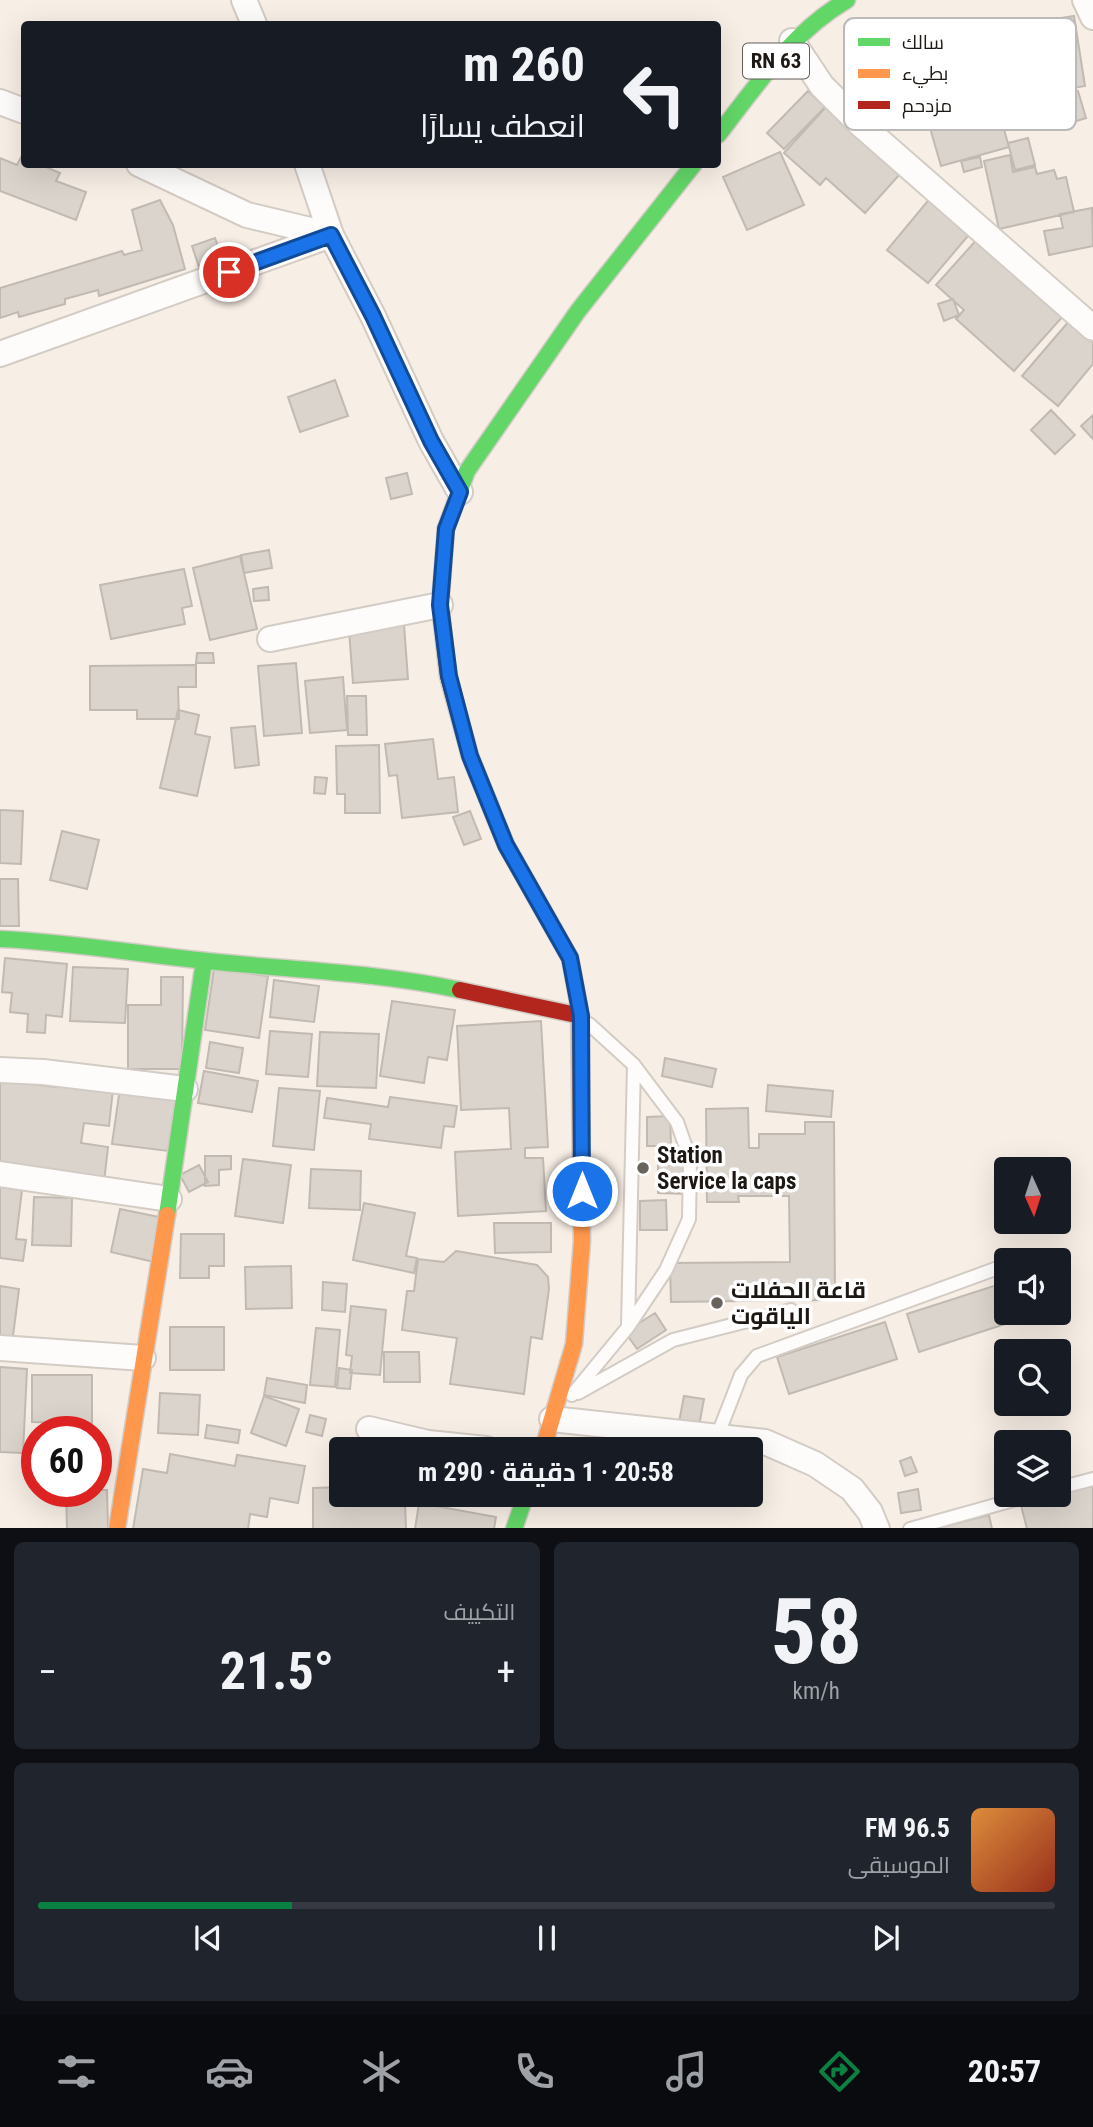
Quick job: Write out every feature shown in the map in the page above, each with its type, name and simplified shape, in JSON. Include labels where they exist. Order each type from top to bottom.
[{"type":"main road","name":"RN 63","points":[[721,131],[792,41],[827,10],[847,0]]},
{"type":"main road","points":[[547,1437],[574,1344],[581,1254],[581,1016],[570,958],[506,845],[470,756],[449,676],[440,605],[446,529],[467,471],[578,311],[691,168]]},
{"type":"main road","points":[[0,939],[60,942],[204,961],[413,980],[581,1016]]},
{"type":"main road","points":[[117,1528],[204,961]]},
{"type":"main road","points":[[514,1528],[521,1507]]},
{"type":"street","points":[[244,0],[253,21]]},
{"type":"street","points":[[1084,0],[1093,17]]},
{"type":"street","points":[[792,41],[822,86],[844,108]]},
{"type":"street","points":[[0,102],[21,110]]},
{"type":"street","points":[[867,130],[1093,328]]},
{"type":"street","points":[[147,168],[247,215],[331,235]]},
{"type":"street","points":[[308,168],[331,235],[373,316],[431,441],[460,492]]},
{"type":"street","points":[[0,354],[331,235]]},
{"type":"street","points":[[270,639],[440,605]]},
{"type":"street","points":[[0,1070],[43,1072],[185,1089]]},
{"type":"street","points":[[0,1174],[169,1199]]},
{"type":"street","points":[[0,1348],[143,1358]]},
{"type":"street","points":[[552,1419],[717,1437]]},
{"type":"street","points":[[369,1429],[403,1437]]},
{"type":"street","points":[[763,1442],[816,1464],[852,1489],[870,1512],[877,1528]]},
{"type":"lane","points":[[552,1419],[628,1327],[666,1270],[688,1219],[689,1207],[690,1159],[677,1122],[634,1065],[581,1016]]},
{"type":"lane","points":[[628,1327],[634,1065]]},
{"type":"lane","points":[[717,1437],[741,1374],[757,1356],[994,1269]]},
{"type":"lane","points":[[569,1398],[673,1340],[791,1310]]},
{"type":"lane","points":[[1071,1485],[1093,1479]]},
{"type":"lane","points":[[918,1527],[994,1506]]},
{"type":"building","points":[[1076,29],[1085,86],[1076,88]]},
{"type":"building","points":[[808,91],[825,107],[784,149],[767,133]]},
{"type":"building","points":[[1076,92],[1086,118],[1076,121]]},
{"type":"building","points":[[826,107],[844,123],[844,130],[851,130],[900,174],[865,213],[826,178],[820,185],[784,153]]},
{"type":"building","points":[[931,130],[1004,130],[1009,147],[941,166]]},
{"type":"building","points":[[1028,138],[1035,165],[1015,170],[1008,143]]},
{"type":"building","points":[[780,152],[804,205],[747,230],[723,177]]},
{"type":"building","points":[[1010,155],[1013,172],[1035,167],[1037,174],[1054,170],[1057,179],[1066,177],[1074,212],[999,229],[984,161]]},
{"type":"building","points":[[21,157],[21,168],[48,168],[60,173],[56,181],[86,192],[76,220],[0,191],[0,158],[17,165]]},
{"type":"building","points":[[980,157],[982,167],[964,172],[961,161]]},
{"type":"building","points":[[932,196],[973,230],[928,283],[887,250]]},
{"type":"building","points":[[160,200],[173,225],[185,269],[99,296],[98,290],[65,299],[65,304],[19,317],[18,312],[0,318],[0,288],[122,251],[124,255],[142,250],[132,210]]},
{"type":"building","points":[[1092,208],[1093,246],[1049,255],[1044,231],[1063,228],[1060,214]]},
{"type":"building","points":[[980,236],[1064,315],[1014,371],[956,319],[964,310],[936,285]]},
{"type":"building","points":[[215,238],[222,258],[199,267],[192,246]]},
{"type":"building","points":[[953,299],[959,315],[944,321],[938,304]]},
{"type":"building","points":[[1070,320],[1093,340],[1093,364],[1058,406],[1022,376]]},
{"type":"building","points":[[335,380],[348,416],[300,432],[288,397]]},
{"type":"building","points":[[1051,410],[1075,435],[1055,454],[1031,430]]},
{"type":"building","points":[[1093,415],[1093,439],[1081,426]]},
{"type":"building","points":[[407,473],[412,494],[391,499],[386,478]]},
{"type":"building","points":[[269,550],[272,568],[244,573],[241,555]]},
{"type":"building","points":[[240,556],[257,629],[210,640],[193,568]]},
{"type":"building","points":[[184,569],[192,606],[182,608],[185,624],[111,639],[100,585]]},
{"type":"building","points":[[268,587],[269,600],[254,601],[253,589]]},
{"type":"building","points":[[404,625],[408,679],[353,683],[349,630]]},
{"type":"building","points":[[197,653],[213,653],[214,663],[196,663]]},
{"type":"building","points":[[296,663],[302,733],[264,736],[258,666]]},
{"type":"building","points":[[196,665],[196,687],[178,687],[179,719],[137,719],[137,710],[90,710],[90,666]]},
{"type":"building","points":[[343,677],[347,730],[310,733],[305,681]]},
{"type":"building","points":[[347,696],[366,696],[367,735],[348,735]]},
{"type":"building","points":[[178,710],[199,715],[195,734],[210,737],[197,796],[160,788]]},
{"type":"building","points":[[255,726],[259,765],[235,768],[231,728]]},
{"type":"building","points":[[433,739],[438,779],[454,777],[458,812],[402,818],[397,775],[389,776],[385,744]]},
{"type":"building","points":[[379,745],[380,813],[345,813],[345,794],[337,794],[336,746]]},
{"type":"building","points":[[315,777],[327,778],[325,794],[314,793]]},
{"type":"building","points":[[0,810],[23,811],[21,864],[0,863]]},
{"type":"building","points":[[470,811],[481,839],[464,845],[453,817]]},
{"type":"building","points":[[62,831],[99,840],[87,889],[50,880]]},
{"type":"building","points":[[0,879],[18,879],[19,926],[0,926]]},
{"type":"building","points":[[5,958],[67,964],[62,1017],[46,1015],[45,1033],[27,1032],[28,1014],[10,1012],[12,993],[2,992]]},
{"type":"building","points":[[73,967],[128,969],[125,1023],[70,1021]]},
{"type":"building","points":[[214,969],[268,976],[259,1038],[205,1030]]},
{"type":"building","points":[[161,977],[183,977],[182,1069],[128,1069],[128,1005],[161,1005]]},
{"type":"building","points":[[274,980],[319,986],[314,1022],[270,1017]]},
{"type":"building","points":[[392,1001],[455,1010],[447,1060],[428,1057],[424,1083],[380,1076]]},
{"type":"building","points":[[541,1021],[548,1147],[525,1148],[525,1158],[543,1158],[546,1211],[458,1216],[455,1152],[511,1149],[509,1108],[461,1110],[457,1026]]},
{"type":"building","points":[[270,1031],[312,1034],[308,1077],[266,1074]]},
{"type":"building","points":[[320,1032],[379,1034],[376,1088],[317,1086]]},
{"type":"building","points":[[210,1042],[243,1048],[239,1073],[206,1068]]},
{"type":"building","points":[[665,1058],[716,1069],[712,1087],[662,1076]]},
{"type":"building","points":[[204,1071],[258,1081],[252,1112],[198,1103]]},
{"type":"building","points":[[0,1080],[56,1087],[56,1081],[113,1089],[109,1126],[84,1123],[81,1143],[108,1147],[104,1182],[0,1169]]},
{"type":"building","points":[[768,1085],[833,1091],[831,1117],[766,1111]]},
{"type":"building","points":[[120,1088],[176,1096],[168,1151],[112,1144]]},
{"type":"building","points":[[279,1088],[320,1091],[314,1150],[273,1146]]},
{"type":"building","points":[[390,1097],[457,1106],[454,1127],[444,1126],[441,1148],[369,1139],[371,1124],[324,1118],[327,1098],[388,1107]]},
{"type":"building","points":[[748,1108],[749,1148],[759,1148],[759,1134],[805,1134],[805,1122],[834,1122],[835,1300],[671,1302],[670,1263],[790,1262],[789,1196],[738,1196],[739,1202],[707,1202],[706,1109]]},
{"type":"building","points":[[670,1116],[671,1146],[647,1146],[647,1117]]},
{"type":"building","points":[[205,1156],[231,1156],[231,1169],[219,1170],[219,1185],[205,1186]]},
{"type":"building","points":[[243,1159],[291,1165],[283,1223],[235,1216]]},
{"type":"building","points":[[688,1164],[689,1194],[658,1193],[658,1165]]},
{"type":"building","points":[[199,1165],[208,1182],[189,1192],[180,1175]]},
{"type":"building","points":[[311,1169],[361,1171],[360,1210],[309,1208]]},
{"type":"building","points":[[0,1187],[22,1190],[16,1239],[26,1240],[23,1261],[0,1258]]},
{"type":"building","points":[[34,1197],[72,1198],[71,1246],[32,1245]]},
{"type":"building","points":[[666,1200],[667,1230],[640,1230],[640,1201]]},
{"type":"building","points":[[364,1203],[415,1213],[406,1256],[417,1258],[414,1273],[353,1260]]},
{"type":"building","points":[[120,1209],[164,1218],[154,1262],[111,1252]]},
{"type":"building","points":[[494,1223],[551,1223],[551,1252],[495,1253]]},
{"type":"building","points":[[181,1234],[224,1234],[224,1266],[209,1266],[209,1278],[180,1278]]},
{"type":"building","points":[[456,1251],[537,1265],[548,1277],[549,1289],[542,1339],[531,1337],[524,1394],[450,1384],[457,1338],[402,1330],[407,1291],[414,1291],[418,1259],[444,1262]]},
{"type":"building","points":[[291,1266],[292,1308],[246,1309],[245,1267]]},
{"type":"building","points":[[323,1282],[347,1284],[345,1312],[322,1310]]},
{"type":"building","points":[[0,1286],[19,1289],[12,1344],[0,1342]]},
{"type":"building","points":[[994,1286],[994,1325],[1002,1325],[919,1352],[907,1314]]},
{"type":"building","points":[[351,1306],[386,1310],[380,1375],[350,1373],[352,1356],[346,1355]]},
{"type":"building","points":[[655,1313],[666,1330],[637,1349],[625,1332]]},
{"type":"building","points":[[885,1322],[897,1359],[789,1394],[777,1357]]},
{"type":"building","points":[[170,1327],[224,1327],[224,1370],[170,1370]]},
{"type":"building","points":[[316,1328],[340,1330],[335,1387],[310,1385]]},
{"type":"building","points":[[384,1352],[419,1352],[420,1382],[384,1382]]},
{"type":"building","points":[[0,1367],[27,1369],[25,1416],[21,1416],[21,1453],[0,1452]]},
{"type":"building","points":[[339,1368],[352,1370],[350,1389],[337,1388]]},
{"type":"building","points":[[32,1375],[92,1375],[92,1416],[32,1416]]},
{"type":"building","points":[[267,1378],[307,1385],[305,1403],[264,1395]]},
{"type":"building","points":[[160,1393],[200,1395],[198,1435],[158,1433]]},
{"type":"building","points":[[264,1396],[299,1409],[286,1446],[251,1433]]},
{"type":"building","points":[[684,1396],[704,1399],[699,1426],[679,1422]]},
{"type":"building","points":[[310,1415],[326,1419],[322,1436],[306,1432]]},
{"type":"building","points":[[207,1425],[240,1430],[238,1443],[205,1438]]},
{"type":"building","points":[[170,1454],[235,1466],[237,1455],[305,1466],[298,1503],[270,1498],[267,1517],[250,1514],[248,1528],[133,1528],[143,1469],[167,1473]]},
{"type":"building","points":[[911,1457],[917,1472],[905,1476],[900,1461]]},
{"type":"building","points":[[1093,1482],[1093,1528],[1027,1528],[1022,1507],[1071,1507],[1071,1488]]},
{"type":"building","points":[[329,1487],[329,1507],[405,1507],[406,1528],[313,1528],[313,1488]]},
{"type":"building","points":[[918,1489],[921,1510],[901,1513],[898,1493]]},
{"type":"building","points":[[66,1507],[107,1507],[108,1528],[67,1528]]},
{"type":"building","points":[[418,1507],[441,1507],[496,1517],[494,1528],[415,1528]]},
{"type":"building","points":[[989,1515],[992,1528],[938,1528]]},
{"type":"traffic: fast","points":[[721,131],[792,44],[827,13],[847,0]]},
{"type":"traffic: fast","points":[[446,528],[467,471],[578,311],[691,168]]},
{"type":"traffic: fast","points":[[0,939],[366,975],[460,990]]},
{"type":"traffic: fast","points":[[167,1215],[204,961]]},
{"type":"traffic: fast","points":[[514,1528],[522,1507]]},
{"type":"traffic: slow","points":[[547,1437],[574,1344],[582,1241],[579,1007]]},
{"type":"traffic: slow","points":[[117,1528],[167,1215]]},
{"type":"traffic: jam","points":[[446,528],[440,605],[448,676],[470,756],[506,845],[570,958],[579,1007]]},
{"type":"traffic: jam","points":[[460,990],[581,1016]]},
{"type":"place","name":"Station Service la caps","points":[[643,1168]]},
{"type":"place","name":"قاعة الحفلات الياقوت","points":[[717,1303]]},
{"type":"route","points":[[229,272],[331,235],[373,316],[431,441],[460,492],[446,529],[440,605],[449,676],[470,756],[506,845],[570,958],[581,1016],[582,1191]]}]
